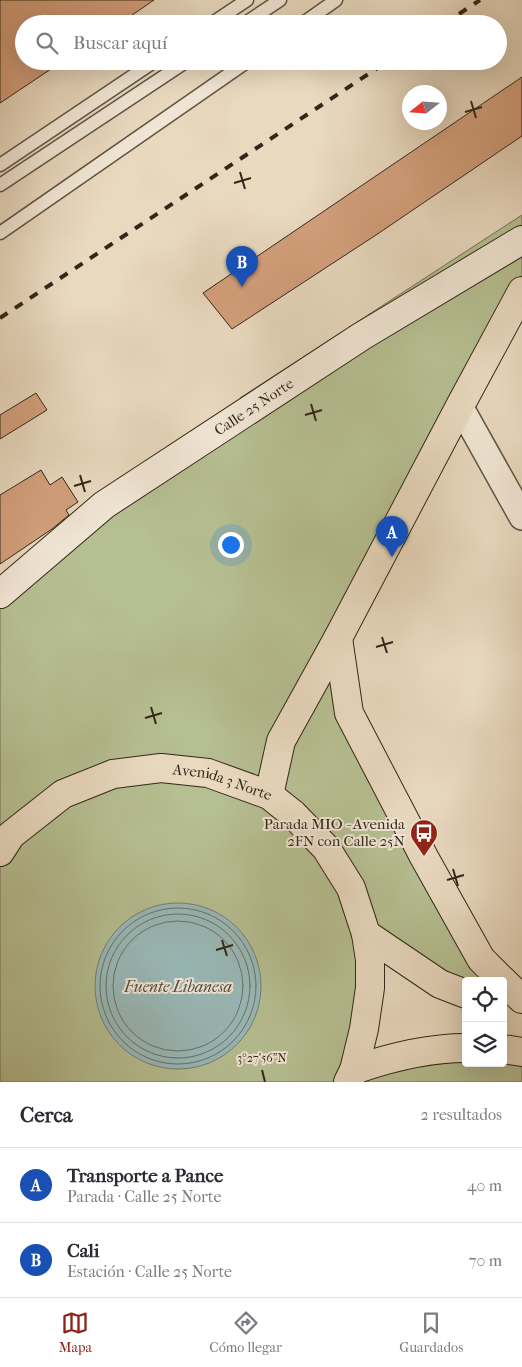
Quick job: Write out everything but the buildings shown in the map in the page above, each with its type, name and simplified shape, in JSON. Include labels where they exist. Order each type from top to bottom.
[{"type":"main road","name":"Calle 25 Norte","points":[[0,594],[104,505],[362,336],[522,240]]},
{"type":"main road","points":[[269,796],[281,741],[338,638],[522,291]]},
{"type":"main road","points":[[338,638],[349,713],[424,857],[481,959],[499,977]]},
{"type":"main road","name":"Avenida 3 Norte","points":[[0,852],[11,835],[63,794],[113,774],[161,768],[208,773],[269,796],[293,814],[326,848],[351,888],[366,934],[370,960],[370,988],[364,1029],[351,1076]]},
{"type":"main road","points":[[366,934],[440,984],[462,992]]},
{"type":"main road","points":[[507,985],[522,999]]},
{"type":"main road","points":[[507,1009],[522,1015]]},
{"type":"main road","points":[[351,1076],[382,1060],[409,1053],[462,1048]]},
{"type":"main road","points":[[507,1050],[522,1052]]},
{"type":"street","points":[[460,406],[522,517]]},
{"type":"lane","points":[[224,15],[247,0]]},
{"type":"lane","points":[[258,15],[280,0]]},
{"type":"lane","points":[[315,15],[336,0]]},
{"type":"lane","points":[[0,165],[142,70]]},
{"type":"lane","points":[[0,185],[173,70]]},
{"type":"lane","points":[[0,233],[235,70]]},
{"type":"green space","points":[[522,215],[522,291],[338,638],[349,713],[501,977],[462,977],[462,992],[366,934],[355,1070],[462,1049],[462,1067],[507,1067],[507,1050],[522,1052],[522,1082],[0,1082],[0,594],[356,339],[240,398]]},
{"type":"water","name":"Fuente Libanesa","points":[[186,903],[210,909],[237,927],[255,954],[260,970],[260,1002],[255,1018],[237,1045],[224,1055],[202,1066],[170,1069],[146,1063],[125,1050],[114,1039],[98,1010],[95,978],[101,954],[114,933],[125,922],[154,906]]},
{"type":"railway","points":[[458,15],[480,0]]},
{"type":"railway","points":[[0,318],[374,70]]},
{"type":"place","name":"Cali","points":[[242,287]]},
{"type":"place","name":"Transporte a Pance","points":[[392,557]]},
{"type":"place","name":"Parada MIO - Avenida 2FN con Calle 25N","points":[[424,857]]}]
